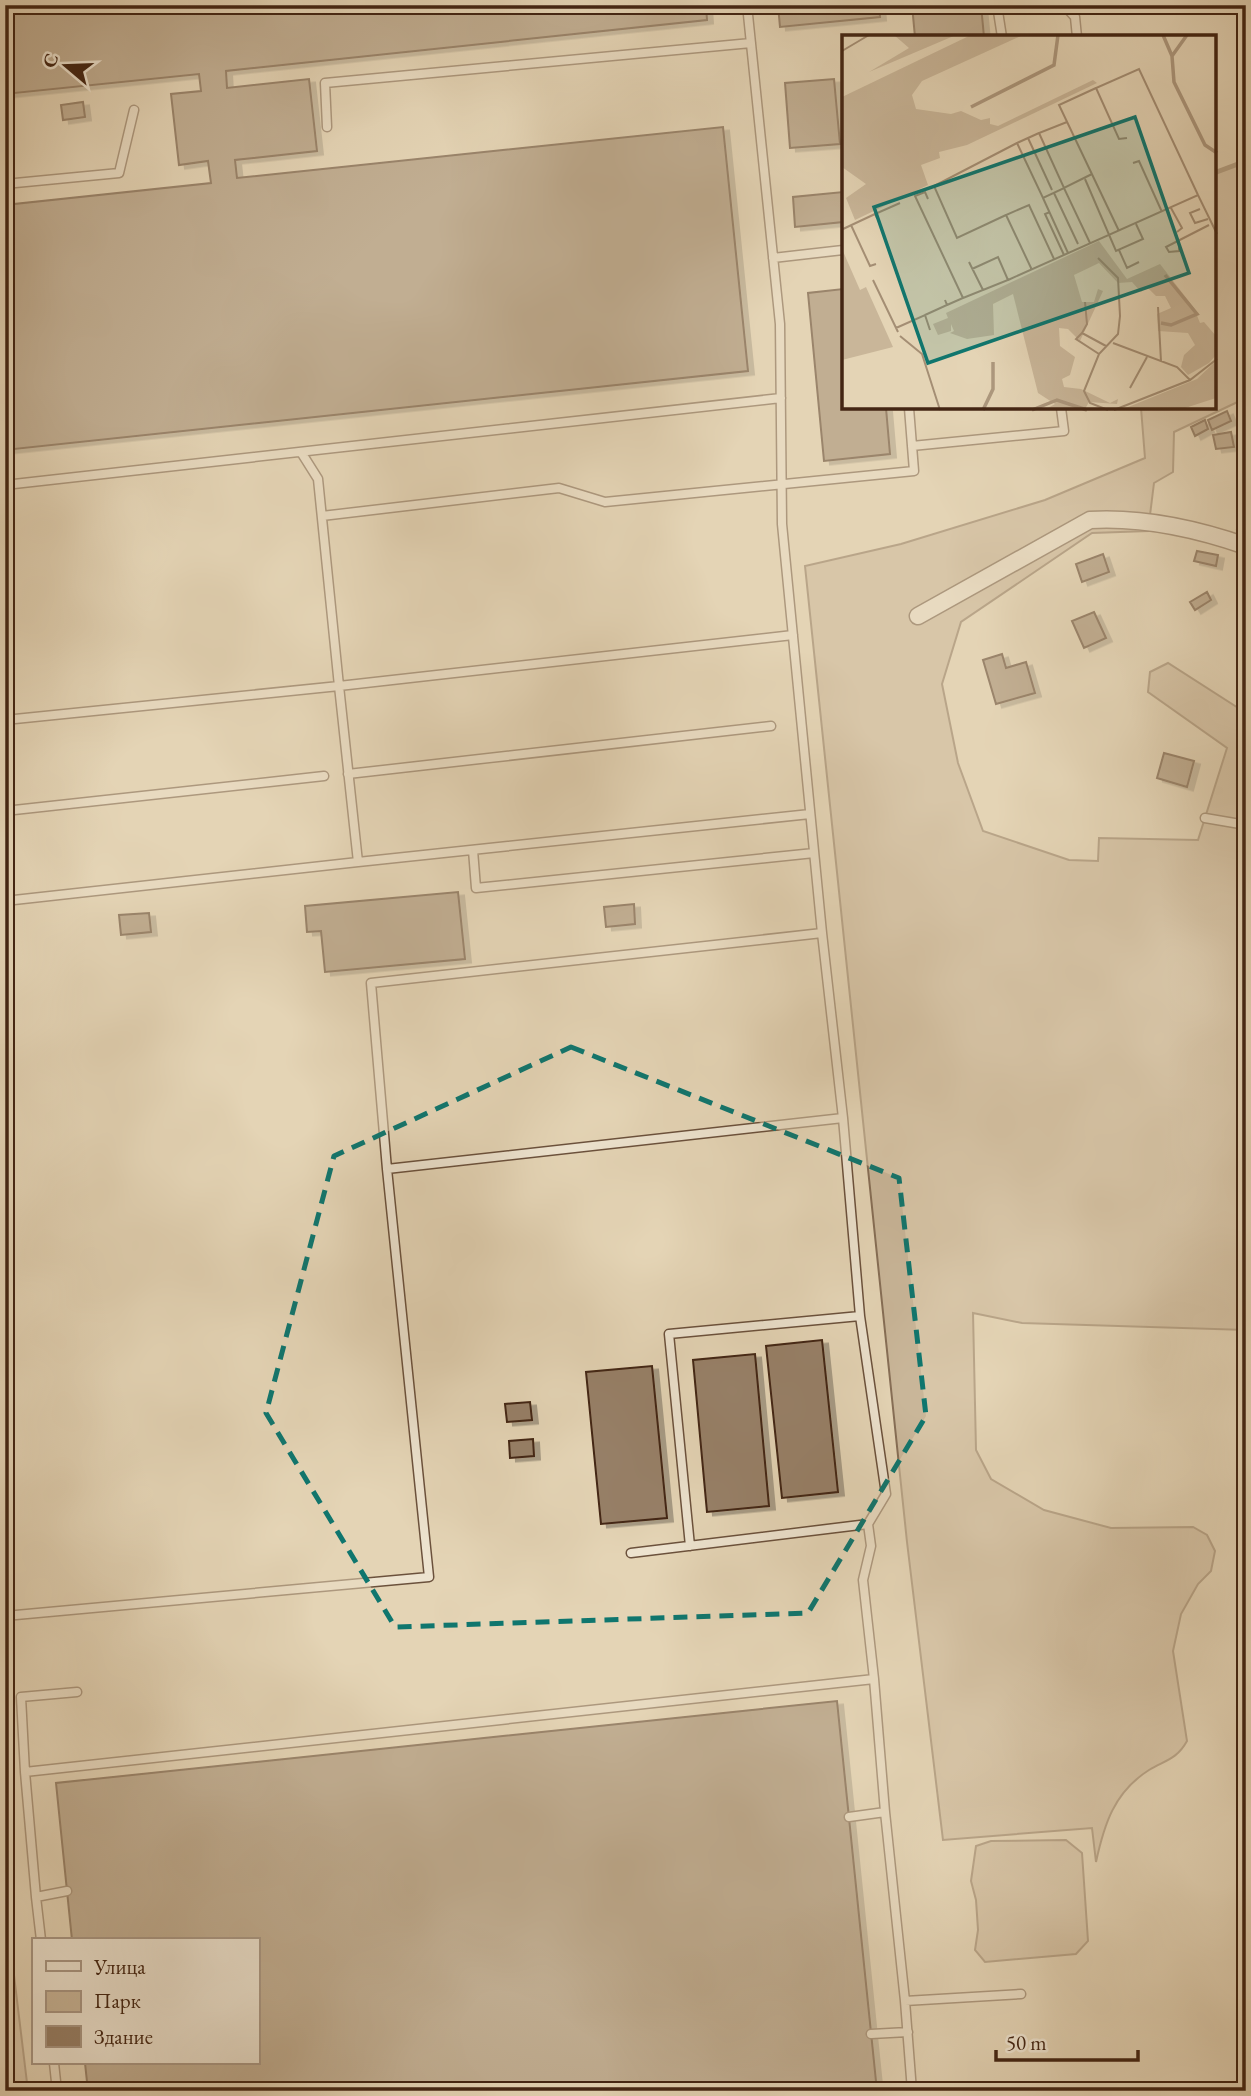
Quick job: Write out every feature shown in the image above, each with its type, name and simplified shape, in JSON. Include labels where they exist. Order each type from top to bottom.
[{"type":"street","points":[[918,616],[1090,520],[1156,523],[1246,547]]},
{"type":"lane","points":[[747,5],[780,324],[782,524],[843,1118],[860,1316],[886,1494],[868,1524],[871,1546],[863,1580],[912,2091]]},
{"type":"lane","points":[[997,5],[1002,35]]},
{"type":"lane","points":[[1064,5],[1075,17],[1077,35]]},
{"type":"lane","points":[[327,127],[325,83],[751,43]]},
{"type":"lane","points":[[5,184],[119,173],[134,110]]},
{"type":"lane","points":[[774,258],[842,250]]},
{"type":"lane","points":[[5,485],[781,398]]},
{"type":"lane","points":[[322,516],[559,488],[605,502],[914,471],[909,410]]},
{"type":"lane","points":[[912,446],[1064,431],[1061,410]]},
{"type":"lane","points":[[301,452],[318,479],[358,862]]},
{"type":"lane","points":[[5,720],[793,635]]},
{"type":"lane","points":[[348,774],[771,726]]},
{"type":"lane","points":[[5,811],[324,776]]},
{"type":"lane","points":[[5,901],[810,814]]},
{"type":"lane","points":[[1205,818],[1246,825]]},
{"type":"lane","points":[[473,850],[476,888],[814,853]]},
{"type":"lane","points":[[5,1616],[429,1577],[387,1169],[371,983],[822,933]]},
{"type":"lane","points":[[387,1169],[843,1118]]},
{"type":"lane","points":[[690,1546],[669,1334],[860,1316]]},
{"type":"lane","points":[[631,1553],[868,1524]]},
{"type":"lane","points":[[25,1772],[874,1679]]},
{"type":"lane","points":[[41,1938],[25,1772],[21,1697],[77,1692]]},
{"type":"lane","points":[[849,1817],[885,1812]]},
{"type":"lane","points":[[36,1897],[67,1891]]},
{"type":"lane","points":[[905,2001],[1021,1994]]},
{"type":"lane","points":[[871,2034],[908,2032]]},
{"type":"lane","points":[[54,2064],[57,2091]]},
{"type":"highlighted area","points":[[571,1047],[899,1178],[926,1416],[808,1613],[395,1627],[266,1413],[334,1156]]},
{"type":"green space","points":[[1246,161],[1246,398],[1174,432],[1173,472],[1154,483],[1148,531],[1092,533],[961,622],[942,684],[958,763],[983,831],[1069,860],[1098,861],[1099,838],[1198,840],[1227,748],[1148,692],[1150,672],[1168,663],[1246,713],[1246,1330],[1022,1323],[973,1313],[976,1450],[991,1479],[1044,1510],[1111,1528],[1193,1527],[1207,1535],[1215,1551],[1211,1571],[1198,1584],[1181,1614],[1173,1651],[1187,1741],[1175,1755],[1149,1770],[1127,1788],[1112,1810],[1096,1862],[1092,1828],[943,1840],[907,1542],[805,566],[901,544],[1045,500],[1145,458],[1141,410],[1216,410],[1216,172]]},
{"type":"green space","points":[[1066,1840],[1082,1853],[1088,1941],[1076,1954],[985,1962],[975,1950],[978,1930],[976,1900],[971,1881],[976,1846],[991,1841]]},
{"type":"green space","points":[[5,1901],[28,2091],[5,2091]]},
{"type":"building","points":[[5,5],[706,5],[707,20],[226,71],[227,88],[309,79],[317,151],[235,160],[237,178],[723,127],[748,371],[5,450],[5,205],[211,183],[208,161],[179,165],[171,94],[201,91],[199,74],[5,94]]},
{"type":"building","points":[[778,5],[879,5],[880,17],[780,27]]},
{"type":"building","points":[[912,5],[981,5],[984,35],[915,35]]},
{"type":"building","points":[[834,79],[840,144],[790,148],[785,83]]},
{"type":"building","points":[[83,102],[85,117],[63,120],[61,105]]},
{"type":"building","points":[[842,192],[842,222],[795,227],[793,197]]},
{"type":"building","points":[[842,289],[842,410],[886,410],[890,454],[824,461],[808,293]]},
{"type":"building","points":[[1227,411],[1231,421],[1212,430],[1208,420]]},
{"type":"building","points":[[1205,420],[1208,429],[1195,436],[1191,427]]},
{"type":"building","points":[[1231,432],[1234,447],[1216,449],[1213,435]]},
{"type":"building","points":[[1246,497],[1246,532],[1237,529]]},
{"type":"building","points":[[1197,551],[1218,555],[1216,566],[1194,561]]},
{"type":"building","points":[[1103,554],[1109,572],[1082,582],[1076,564]]},
{"type":"building","points":[[1207,592],[1211,600],[1195,610],[1190,602]]},
{"type":"building","points":[[1094,612],[1106,638],[1084,648],[1072,621]]},
{"type":"building","points":[[1002,654],[1006,668],[1026,662],[1035,693],[996,704],[983,660]]},
{"type":"building","points":[[1164,753],[1194,761],[1187,787],[1157,778]]},
{"type":"building","points":[[458,892],[465,959],[325,972],[321,931],[307,932],[305,906]]},
{"type":"building","points":[[634,904],[635,924],[606,927],[604,907]]},
{"type":"building","points":[[149,913],[151,932],[121,935],[119,915]]},
{"type":"building","points":[[822,1340],[838,1492],[782,1498],[766,1346]]},
{"type":"building","points":[[755,1354],[769,1506],[707,1512],[693,1360]]},
{"type":"building","points":[[652,1366],[667,1518],[601,1524],[586,1372]]},
{"type":"building","points":[[530,1402],[532,1420],[507,1422],[505,1404]]},
{"type":"building","points":[[533,1439],[534,1456],[510,1458],[509,1441]]},
{"type":"building","points":[[837,1701],[877,2091],[88,2091],[85,2064],[259,2064],[259,1938],[72,1938],[56,1783]]},
{"type":"waterway","points":[[1216,172],[1246,161]]}]
